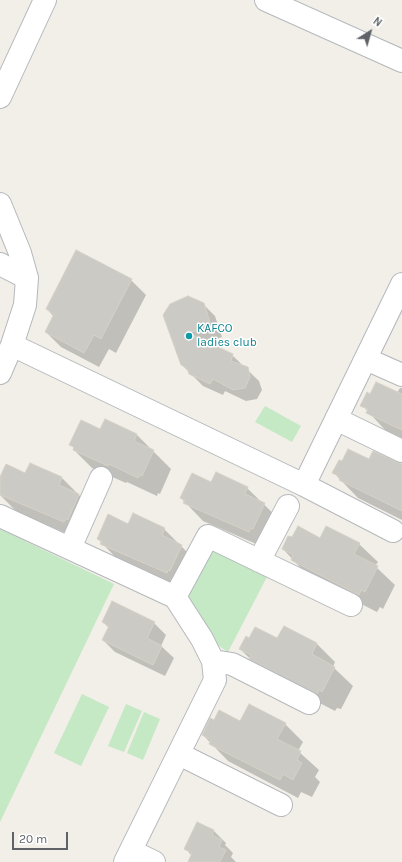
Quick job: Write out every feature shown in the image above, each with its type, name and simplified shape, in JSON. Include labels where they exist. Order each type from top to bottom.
[{"type":"street","points":[[0,98],[45,0]]},
{"type":"street","points":[[266,0],[402,61]]},
{"type":"street","points":[[0,204],[20,253],[27,278],[25,305],[12,345],[0,373]]},
{"type":"street","points":[[0,264],[27,278]]},
{"type":"street","points":[[304,485],[400,292]]},
{"type":"street","points":[[12,345],[304,485],[393,531]]},
{"type":"street","points":[[366,359],[402,375]]},
{"type":"street","points":[[336,419],[402,451]]},
{"type":"street","points":[[70,548],[101,478]]},
{"type":"street","points":[[259,561],[288,506]]},
{"type":"street","points":[[0,516],[175,597],[202,639],[213,661],[215,680],[128,856],[154,862]]},
{"type":"street","points":[[175,597],[208,536],[351,605]]},
{"type":"street","points":[[213,661],[232,664],[309,703]]},
{"type":"street","points":[[179,754],[281,805]]},
{"type":"green space","points":[[265,406],[301,426],[292,442],[255,422]]},
{"type":"green space","points":[[0,529],[114,584],[0,822]]},
{"type":"green space","points":[[208,547],[270,571],[228,652],[216,644],[183,589]]},
{"type":"green space","points":[[82,694],[109,707],[81,766],[54,753]]},
{"type":"green space","points":[[126,704],[142,711],[124,752],[108,746]]},
{"type":"green space","points":[[144,712],[160,719],[143,760],[127,753]]},
{"type":"building","points":[[76,250],[132,279],[101,339],[94,335],[84,353],[45,332],[54,314],[46,309]]},
{"type":"building","name":"KAFCO ladies club","points":[[188,296],[204,303],[211,326],[188,333],[233,354],[231,361],[248,367],[250,377],[245,388],[233,390],[213,379],[210,384],[189,374],[187,368],[181,365],[163,315],[170,304]]},
{"type":"building","points":[[376,382],[402,394],[402,430],[366,413],[368,409],[360,406],[367,392],[370,394]]},
{"type":"building","points":[[105,419],[137,434],[134,441],[154,450],[142,476],[140,475],[138,478],[109,464],[108,466],[73,450],[74,447],[69,445],[81,420],[100,429]]},
{"type":"building","points":[[348,449],[369,459],[373,451],[402,464],[402,511],[339,480],[341,477],[332,473],[339,460],[342,461]]},
{"type":"building","points":[[30,463],[62,477],[59,485],[79,494],[68,520],[66,519],[64,522],[0,495],[0,477],[6,464],[25,473]]},
{"type":"building","points":[[216,472],[248,487],[245,494],[265,503],[253,529],[251,528],[249,532],[183,503],[185,500],[180,498],[192,473],[211,482]]},
{"type":"building","points":[[133,513],[165,528],[162,535],[182,545],[170,571],[168,570],[167,573],[100,544],[102,541],[97,539],[108,514],[128,524]]},
{"type":"building","points":[[298,526],[320,538],[326,526],[360,543],[354,554],[378,566],[365,592],[361,590],[359,595],[291,560],[293,555],[282,549],[288,536],[292,537]]},
{"type":"building","points":[[112,601],[155,622],[147,638],[162,646],[153,665],[102,640],[109,626],[102,622]]},
{"type":"building","points":[[284,626],[317,643],[312,654],[335,667],[322,692],[319,690],[317,694],[249,659],[251,655],[239,649],[246,636],[249,638],[255,627],[277,638]]},
{"type":"building","points":[[249,704],[286,723],[277,739],[301,751],[297,760],[302,763],[293,780],[283,774],[280,780],[209,744],[211,740],[202,735],[210,718],[214,720],[219,710],[240,721]]},
{"type":"building","points":[[197,822],[214,830],[212,835],[222,840],[219,847],[226,850],[220,862],[188,862],[192,853],[184,849]]},
{"type":"place","name":"KAFCO ladies club","points":[[189,336]]}]
